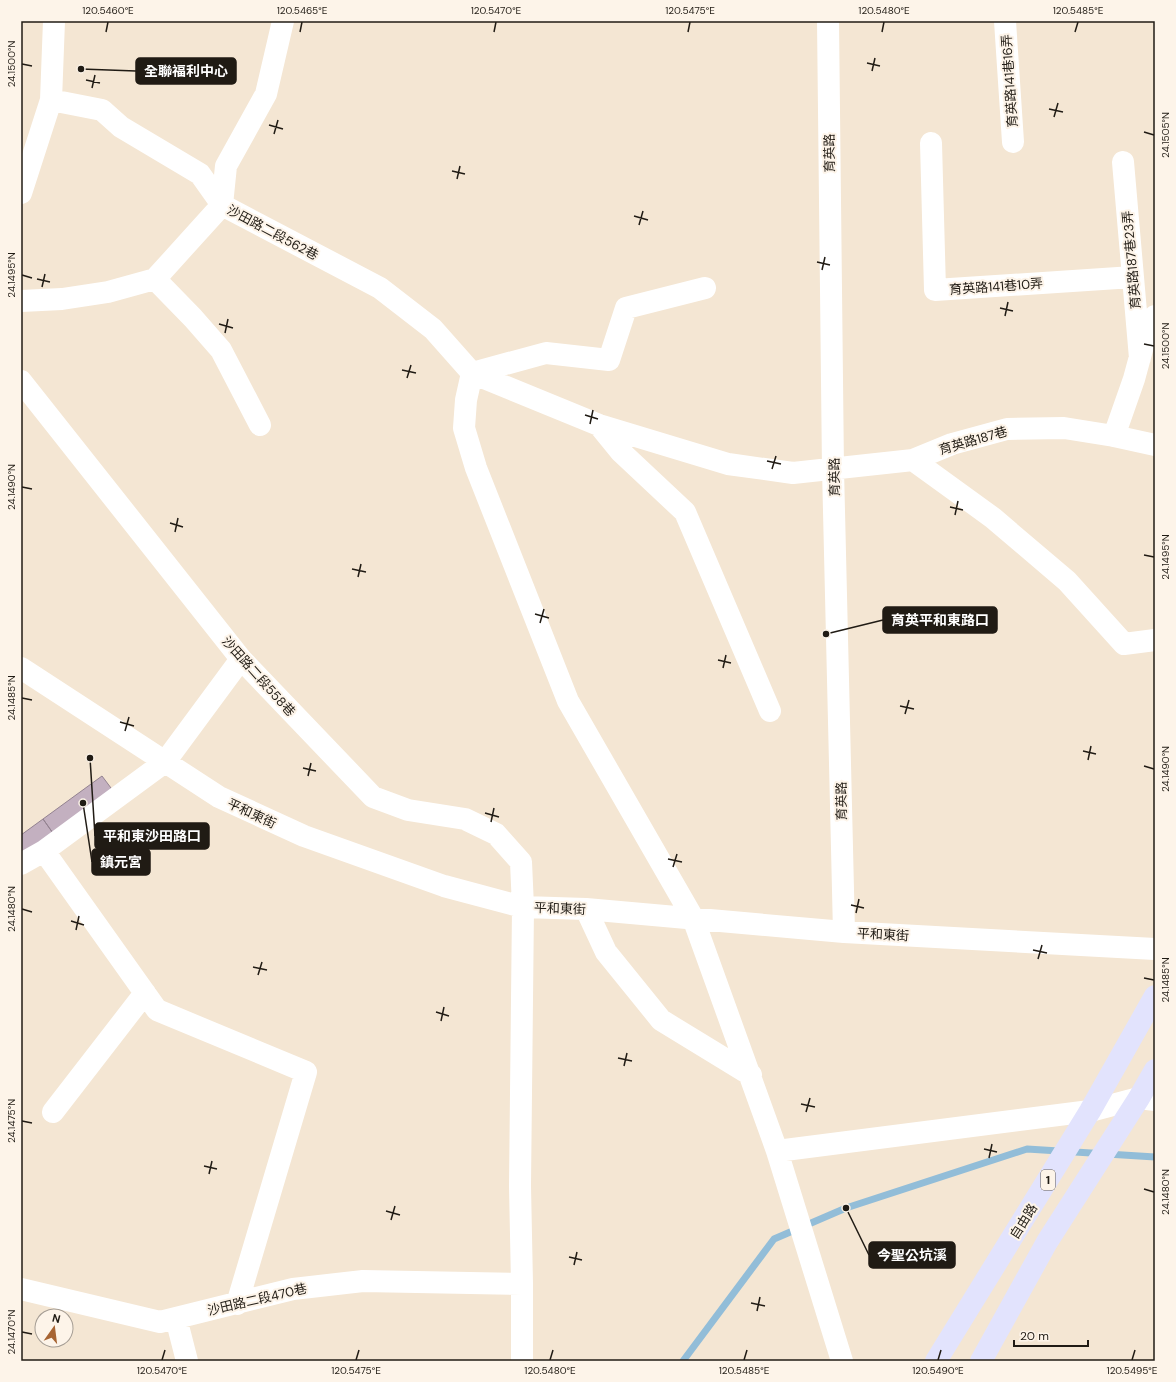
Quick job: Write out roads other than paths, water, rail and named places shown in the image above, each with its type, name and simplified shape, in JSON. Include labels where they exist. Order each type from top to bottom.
[{"type":"main road","name":"自由路","points":[[936,1361],[1090,1111],[1155,996]]},
{"type":"main road","points":[[981,1361],[1048,1242],[1147,1099],[1155,1070]]},
{"type":"street","points":[[21,193],[51,100],[54,21]]},
{"type":"street","points":[[222,205],[226,166],[266,94],[283,21]]},
{"type":"street","name":"育英路","points":[[828,21],[833,469],[844,932]]},
{"type":"street","name":"育英路141巷16弄","points":[[1005,21],[1013,142]]},
{"type":"street","points":[[51,100],[102,110],[121,127],[200,174],[222,205]]},
{"type":"street","name":"育英路141巷10弄","points":[[931,142],[935,290],[1133,277]]},
{"type":"street","name":"育英路187巷23弄","points":[[1123,162],[1140,358]]},
{"type":"street","name":"沙田路二段562巷","points":[[155,279],[222,205],[380,288],[433,329],[472,373]]},
{"type":"street","points":[[21,301],[62,299],[108,292],[155,279],[193,318],[221,350],[260,424]]},
{"type":"street","points":[[705,288],[626,308],[609,360],[546,353],[472,373],[466,400],[464,428],[476,468],[568,701],[693,918],[777,1151],[842,1361]]},
{"type":"street","name":"育英路187巷23弄","points":[[1114,436],[1134,380],[1147,331],[1155,316]]},
{"type":"street","name":"育英路187巷","points":[[472,373],[600,426],[728,464],[793,473],[913,460],[952,444],[1007,429],[1064,428],[1114,436],[1155,445]]},
{"type":"street","name":"沙田路二段558巷","points":[[21,381],[240,659],[373,797],[408,810],[465,819],[496,834],[521,862],[523,907],[520,1186],[522,1361]]},
{"type":"street","points":[[600,426],[621,452],[685,512],[770,712]]},
{"type":"street","points":[[913,460],[993,518],[1067,581],[1124,644],[1155,640]]},
{"type":"street","points":[[21,864],[44,851],[165,762],[240,659]]},
{"type":"street","name":"平和東街","points":[[21,668],[219,797],[304,836],[444,886],[523,907],[586,909],[844,932],[1155,949]]},
{"type":"street","points":[[44,851],[157,1010],[306,1072],[237,1304]]},
{"type":"street","points":[[586,909],[606,952],[661,1020],[750,1075]]},
{"type":"street","points":[[53,1112],[145,993]]},
{"type":"street","points":[[777,1151],[1090,1111],[1147,1099]]},
{"type":"street","name":"沙田路二段470巷","points":[[21,1289],[160,1322],[293,1289],[363,1281],[522,1284]]},
{"type":"street","points":[[176,1318],[187,1361]]},
{"type":"waterway","points":[[683,1361],[774,1239],[846,1208],[1027,1149],[1155,1157]]},
{"type":"place","name":"全聯福利中心","points":[[81,69]]},
{"type":"place","name":"育英平和東路口","points":[[826,634]]},
{"type":"place","name":"平和東沙田路口","points":[[90,758]]},
{"type":"place","name":"鎮元宮","points":[[83,803]]},
{"type":"place","name":"今聖公坑溪","points":[[846,1208]]}]
